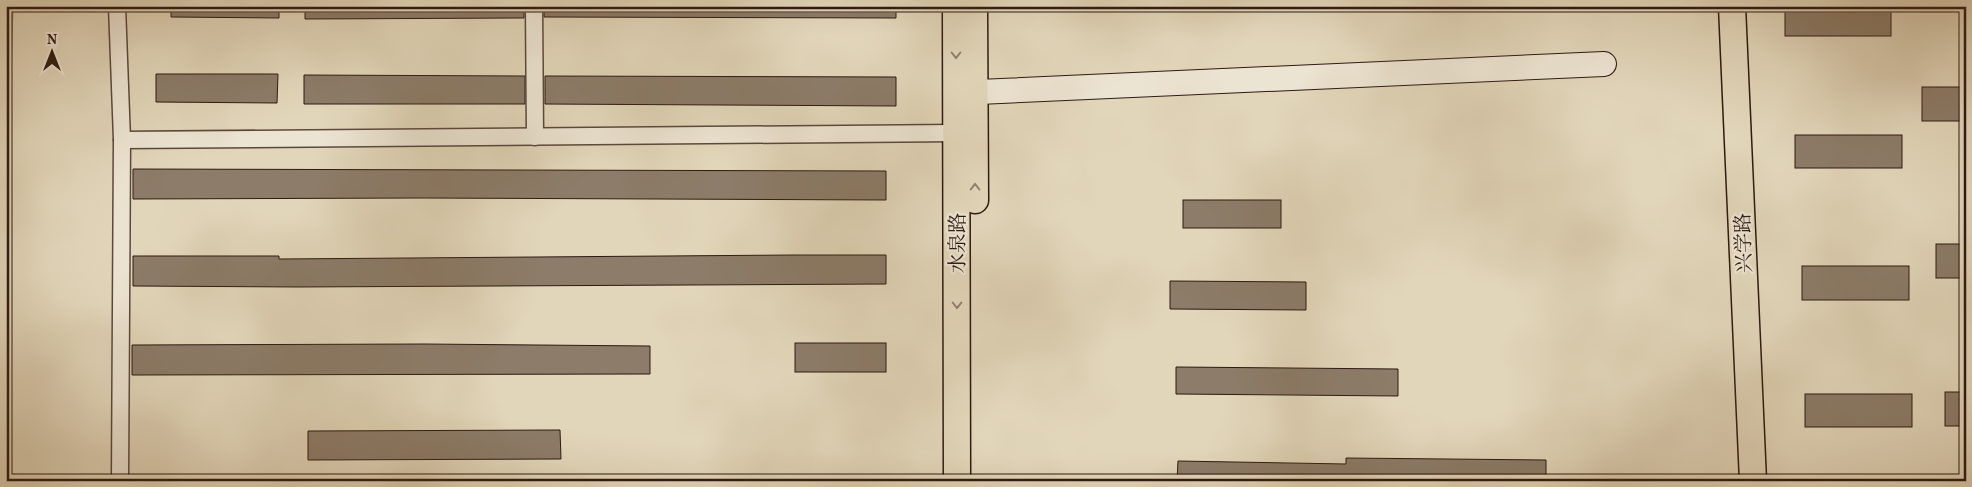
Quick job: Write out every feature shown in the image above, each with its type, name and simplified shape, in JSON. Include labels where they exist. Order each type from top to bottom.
[{"type":"main road","name":"水泉路","points":[[956,6],[965,93],[974,481]]},
{"type":"main road","name":"水泉路","points":[[957,481],[956,133],[965,93],[974,6]]},
{"type":"main road","name":"兴学路","points":[[1732,6],[1753,481]]},
{"type":"street","points":[[117,6],[122,140],[120,481]]},
{"type":"street","points":[[534,6],[535,136]]},
{"type":"street","points":[[965,93],[1604,64]]},
{"type":"street","points":[[122,140],[956,133]]},
{"type":"lane","points":[[6,75],[8,6]]},
{"type":"building","points":[[171,6],[279,6],[279,18],[171,17]]},
{"type":"building","points":[[305,6],[524,6],[524,18],[305,19]]},
{"type":"building","points":[[544,6],[896,6],[896,18],[544,17]]},
{"type":"building","points":[[1785,6],[1891,6],[1891,36],[1785,36]]},
{"type":"building","points":[[156,74],[278,74],[277,103],[156,102]]},
{"type":"building","points":[[304,75],[525,76],[525,104],[304,104]]},
{"type":"building","points":[[545,76],[896,77],[896,106],[545,104]]},
{"type":"building","points":[[1922,87],[1966,87],[1966,121],[1922,121]]},
{"type":"building","points":[[1795,135],[1902,135],[1902,168],[1795,168]]},
{"type":"building","points":[[133,169],[886,171],[886,200],[133,199]]},
{"type":"building","points":[[1183,200],[1281,200],[1281,228],[1183,228]]},
{"type":"building","points":[[1936,244],[1966,244],[1966,278],[1936,278]]},
{"type":"building","points":[[886,255],[886,284],[133,286],[133,256],[279,256],[279,259]]},
{"type":"building","points":[[1802,266],[1909,266],[1909,300],[1802,300]]},
{"type":"building","points":[[1170,281],[1306,282],[1306,310],[1170,309]]},
{"type":"building","points":[[795,343],[886,343],[886,372],[795,372]]},
{"type":"building","points":[[424,344],[650,346],[650,374],[132,375],[132,345]]},
{"type":"building","points":[[1176,367],[1398,369],[1398,396],[1176,394]]},
{"type":"building","points":[[1945,392],[1966,392],[1966,426],[1945,426]]},
{"type":"building","points":[[1805,394],[1912,394],[1912,427],[1805,427]]},
{"type":"building","points":[[560,430],[561,459],[308,460],[308,431]]},
{"type":"building","points":[[1346,458],[1546,460],[1546,481],[1177,481],[1178,461],[1346,464]]}]
